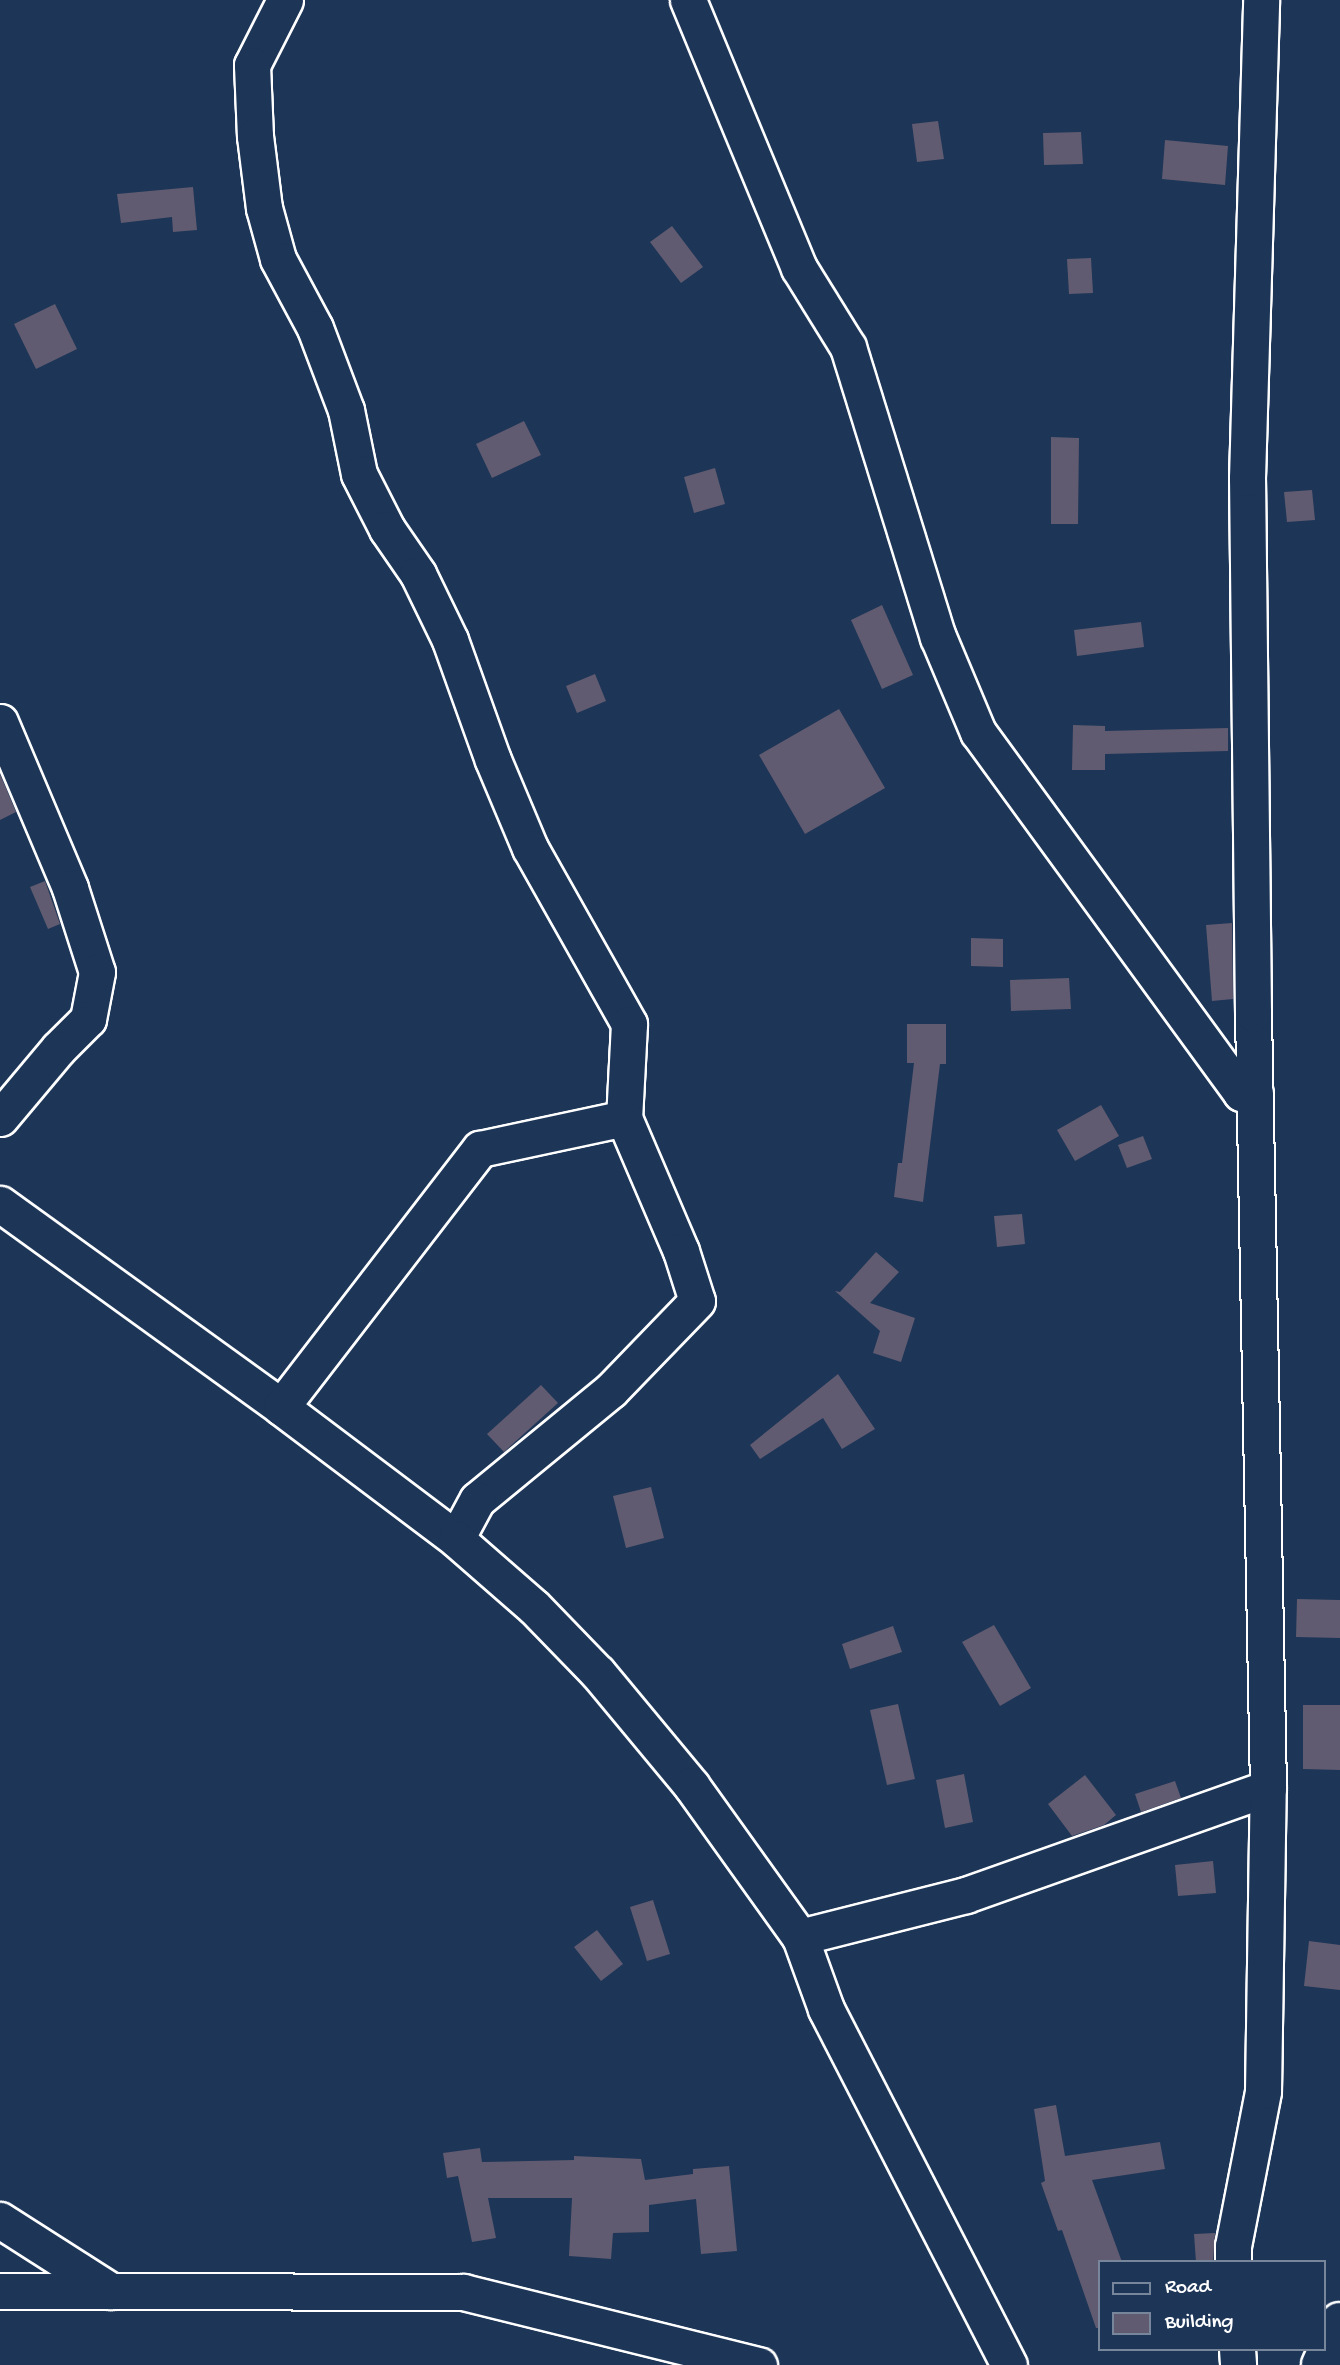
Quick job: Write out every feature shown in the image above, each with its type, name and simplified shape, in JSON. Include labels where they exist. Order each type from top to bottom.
[{"type":"main road","points":[[1321,2365],[1340,2322]]},
{"type":"street","points":[[285,0],[252,65],[255,136],[264,208],[278,259],[315,328],[346,410],[359,474],[387,529],[418,574],[450,640],[493,760],[530,848],[629,1024],[624,1118],[681,1251],[697,1301],[611,1390],[477,1500],[456,1539]]},
{"type":"street","points":[[688,0],[799,268],[848,346],[938,638],[978,732],[1241,1093],[1255,1093]]},
{"type":"street","points":[[1234,2260],[1233,2246],[1263,2091],[1268,1788],[1247,478],[1261,0]]},
{"type":"street","points":[[0,722],[70,888],[97,972],[88,1019],[58,1049],[0,1118]]},
{"type":"street","points":[[281,1407],[480,1149],[624,1118]]},
{"type":"street","points":[[0,1204],[281,1407],[456,1539],[534,1607],[598,1673],[691,1785],[800,1937],[826,2009],[1009,2365]]},
{"type":"street","points":[[800,1937],[966,1895],[1268,1788]]},
{"type":"street","points":[[0,2220],[111,2291]]},
{"type":"street","points":[[0,2291],[463,2292],[759,2365]]},
{"type":"building","points":[[938,121],[944,159],[917,162],[912,124]]},
{"type":"building","points":[[1081,132],[1083,164],[1044,165],[1043,133]]},
{"type":"building","points":[[1165,140],[1228,146],[1225,185],[1162,179]]},
{"type":"building","points":[[193,187],[197,230],[173,232],[172,217],[121,223],[117,194]]},
{"type":"building","points":[[672,226],[703,267],[681,283],[650,242]]},
{"type":"building","points":[[1091,258],[1093,293],[1069,294],[1067,259]]},
{"type":"building","points":[[55,304],[77,349],[36,369],[14,324]]},
{"type":"building","points":[[524,421],[541,455],[492,478],[476,444]]},
{"type":"building","points":[[1051,437],[1079,438],[1078,524],[1051,524]]},
{"type":"building","points":[[715,468],[725,504],[694,513],[684,477]]},
{"type":"building","points":[[1312,490],[1315,520],[1287,522],[1284,492]]},
{"type":"building","points":[[882,605],[913,675],[882,689],[851,620]]},
{"type":"building","points":[[1141,622],[1144,647],[1077,656],[1074,630]]},
{"type":"building","points":[[595,674],[606,701],[577,713],[566,686]]},
{"type":"building","points":[[839,709],[885,788],[805,834],[759,755]]},
{"type":"building","points":[[1073,725],[1105,726],[1105,731],[1228,728],[1228,751],[1105,754],[1105,770],[1072,770]]},
{"type":"building","points":[[0,774],[16,812],[0,820]]},
{"type":"building","points":[[45,881],[60,924],[48,929],[30,887]]},
{"type":"building","points":[[1232,923],[1233,999],[1212,1001],[1206,925]]},
{"type":"building","points":[[971,938],[1003,939],[1003,967],[971,966]]},
{"type":"building","points":[[1069,978],[1071,1009],[1011,1011],[1010,980]]},
{"type":"building","points":[[907,1024],[946,1024],[946,1064],[940,1064],[923,1202],[894,1197],[898,1163],[902,1163],[914,1063],[907,1063]]},
{"type":"building","points":[[1101,1105],[1119,1136],[1075,1161],[1057,1130]]},
{"type":"building","points":[[1143,1136],[1152,1159],[1127,1168],[1118,1145]]},
{"type":"building","points":[[1022,1214],[1025,1244],[997,1247],[994,1216]]},
{"type":"building","points":[[876,1252],[899,1272],[870,1303],[915,1318],[901,1362],[873,1353],[880,1331],[835,1291],[840,1292]]},
{"type":"building","points":[[838,1374],[875,1429],[842,1449],[823,1418],[760,1459],[750,1445]]},
{"type":"building","points":[[541,1385],[558,1403],[504,1452],[487,1434]]},
{"type":"building","points":[[651,1487],[664,1538],[626,1548],[613,1496]]},
{"type":"building","points":[[1297,1599],[1340,1600],[1340,1638],[1296,1637]]},
{"type":"building","points":[[994,1625],[1031,1688],[1000,1706],[962,1642]]},
{"type":"building","points":[[893,1626],[902,1652],[850,1669],[842,1644]]},
{"type":"building","points":[[898,1704],[915,1779],[887,1785],[870,1710]]},
{"type":"building","points":[[1303,1705],[1340,1705],[1340,1770],[1303,1769]]},
{"type":"building","points":[[964,1774],[973,1822],[945,1828],[936,1780]]},
{"type":"building","points":[[1085,1775],[1116,1815],[1104,1825],[1072,1836],[1048,1804]]},
{"type":"building","points":[[1175,1781],[1181,1798],[1141,1812],[1135,1794]]},
{"type":"building","points":[[1213,1861],[1216,1893],[1178,1896],[1175,1865]]},
{"type":"building","points":[[653,1900],[670,1954],[647,1961],[630,1907]]},
{"type":"building","points":[[597,1930],[623,1964],[601,1981],[574,1947]]},
{"type":"building","points":[[1309,1941],[1340,1945],[1340,1990],[1304,1986]]},
{"type":"building","points":[[1056,2105],[1065,2156],[1160,2142],[1165,2169],[1092,2180],[1121,2260],[1098,2260],[1098,2328],[1062,2230],[1058,2231],[1041,2183],[1045,2181],[1034,2109]]},
{"type":"building","points":[[480,2148],[482,2162],[574,2160],[574,2156],[641,2159],[645,2180],[693,2174],[693,2169],[729,2166],[737,2251],[701,2254],[696,2199],[649,2205],[649,2232],[613,2233],[611,2259],[569,2256],[572,2198],[488,2198],[496,2238],[472,2242],[458,2176],[447,2178],[443,2153]]},
{"type":"building","points":[[1215,2233],[1213,2260],[1196,2260],[1194,2234]]}]
